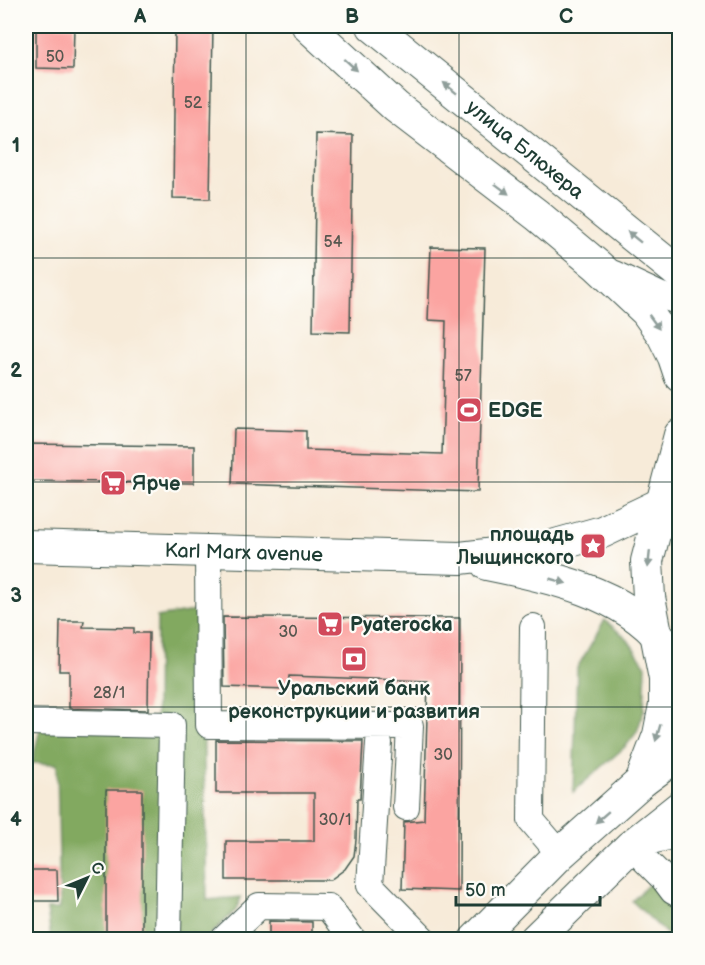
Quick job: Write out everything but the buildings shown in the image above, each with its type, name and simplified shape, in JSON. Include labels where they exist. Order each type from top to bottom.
[{"type":"main road","points":[[308,26],[396,106],[537,215],[598,266],[646,311],[663,335],[680,375]]},
{"type":"main road","name":"улица Блюхера","points":[[373,26],[680,274]]},
{"type":"main road","points":[[641,783],[659,735],[665,705],[665,679],[649,597],[647,561],[671,498],[667,478],[680,435]]},
{"type":"main road","points":[[460,558],[545,548],[602,532],[671,498]]},
{"type":"main road","name":"Karl Marx avenue","points":[[26,546],[460,558]]},
{"type":"main road","points":[[460,558],[525,572],[591,591],[614,601],[657,634],[680,658]]},
{"type":"main road","points":[[475,939],[560,854],[641,783],[680,753]]},
{"type":"main road","points":[[535,939],[631,846],[680,807]]},
{"type":"street","points":[[598,266],[659,295],[680,302]]},
{"type":"street","points":[[208,550],[210,725],[410,726],[406,807]]},
{"type":"street","points":[[533,627],[531,820],[560,854]]},
{"type":"street","points":[[26,722],[172,725],[168,939]]},
{"type":"street","points":[[378,743],[370,885],[424,939]]},
{"type":"street","points":[[631,846],[680,834]]},
{"type":"street","points":[[631,846],[680,896]]},
{"type":"street","points":[[223,939],[258,906],[328,907],[353,939]]},
{"type":"green space","points":[[201,610],[207,900],[241,897],[236,910],[206,939],[51,939],[47,909],[60,909],[57,764],[32,763],[43,716],[156,721],[157,617]]},
{"type":"green space","points":[[605,620],[628,640],[646,666],[644,710],[637,732],[626,746],[573,792],[577,668]]},
{"type":"green space","points":[[671,862],[679,871],[679,939],[672,939],[632,901]]},
{"type":"place","name":"EDGE","points":[[469,410]]},
{"type":"place","name":"Ярче","points":[[113,483]]},
{"type":"place","name":"площадь Лыщинского","points":[[593,546]]},
{"type":"place","name":"Pyaterocka","points":[[330,624]]},
{"type":"place","name":"Уральский банк реконструкции и развития","points":[[354,659]]}]
